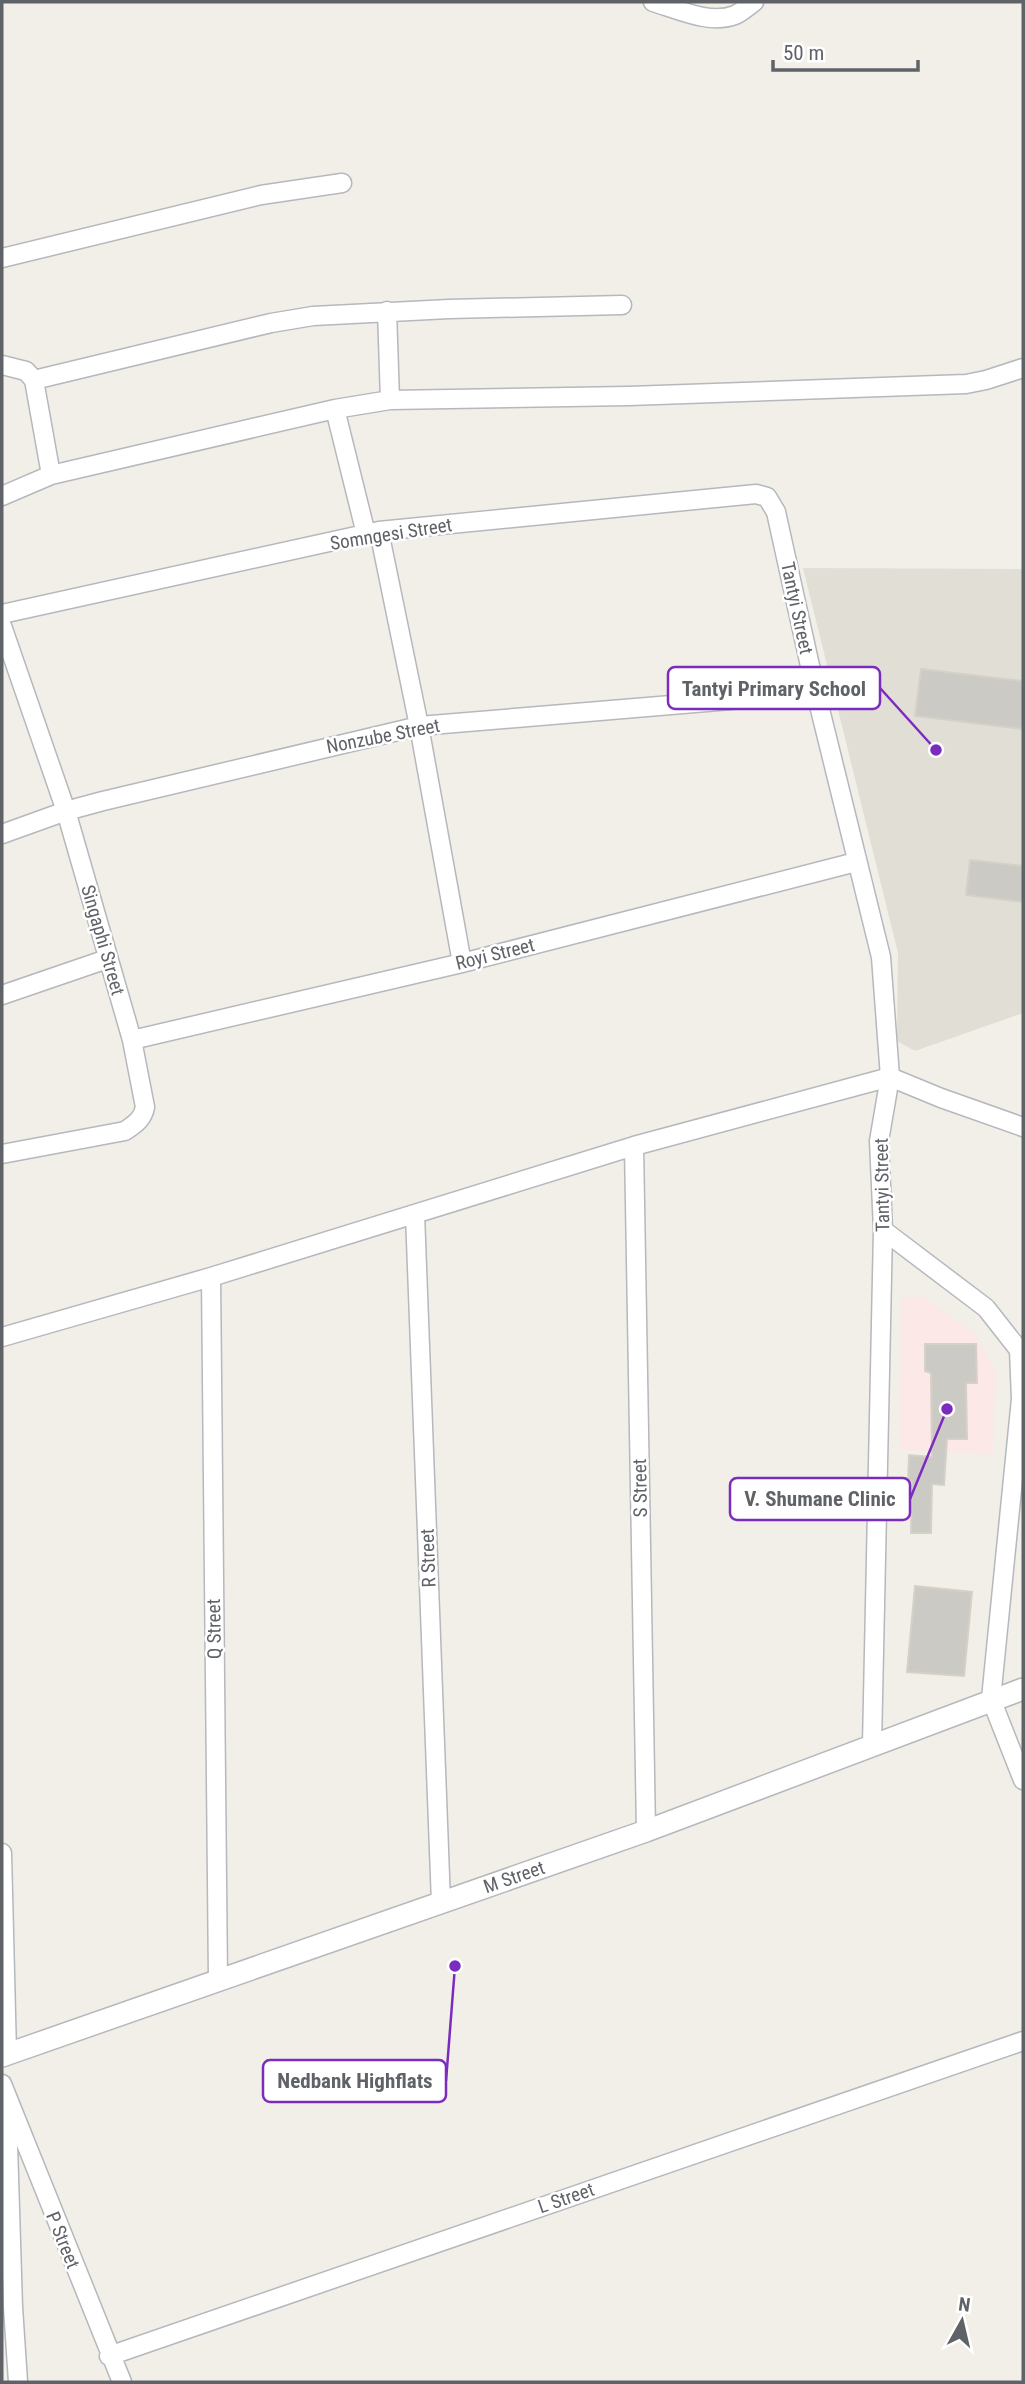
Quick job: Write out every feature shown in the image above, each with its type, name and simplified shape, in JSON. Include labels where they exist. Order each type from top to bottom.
[{"type":"street","points":[[653,2],[695,15],[722,18],[735,15],[754,2]]},
{"type":"street","points":[[2,258],[261,195],[342,183]]},
{"type":"street","points":[[34,380],[271,323],[313,316],[387,311],[622,305]]},
{"type":"street","points":[[387,311],[390,400]]},
{"type":"street","points":[[2,365],[26,372],[34,380],[51,475]]},
{"type":"street","points":[[2,496],[51,475],[335,409],[390,400],[629,396],[966,384],[1023,368]]},
{"type":"street","points":[[335,409],[372,533],[419,726],[462,963]]},
{"type":"street","name":"Somngesi Street","points":[[2,614],[372,533],[756,494],[767,496],[776,512]]},
{"type":"street","name":"Tantyi Street","points":[[776,512],[816,693],[881,957],[890,1077],[879,1141],[883,1230],[872,1745]]},
{"type":"street","name":"Singaphi Street","points":[[2,626],[66,811],[132,1040],[145,1107],[138,1122],[125,1131],[2,1154]]},
{"type":"street","name":"Nonzube Street","points":[[2,834],[66,811],[419,726],[816,693]]},
{"type":"street","name":"Royi Street","points":[[132,1040],[462,963],[856,862]]},
{"type":"street","points":[[2,995],[107,959]]},
{"type":"street","points":[[2,1337],[211,1277],[634,1146],[890,1077],[1023,1127]]},
{"type":"street","name":"S Street","points":[[634,1146],[646,1831]]},
{"type":"street","name":"R Street","points":[[415,1214],[441,1903]]},
{"type":"street","points":[[883,1230],[986,1308],[1021,1350],[1021,1399],[991,1699],[1023,1780]]},
{"type":"street","name":"Q Street","points":[[211,1277],[218,1981]]},
{"type":"street","name":"M Street","points":[[5,2055],[646,1831],[1023,1689]]},
{"type":"street","points":[[2,1853],[5,2055]]},
{"type":"street","name":"L Street","points":[[109,2356],[1023,2040]]},
{"type":"street","name":"P Street","points":[[4,2091],[121,2382]]},
{"type":"street","name":"P Street","points":[[4,2091],[18,2382]]},
{"type":"shaded area","points":[[803,568],[1023,569],[1023,1013],[915,1051],[897,1041],[898,953]]},
{"type":"shaded area","points":[[921,1296],[974,1333],[995,1369],[993,1454],[900,1450],[901,1298]]},
{"type":"building","points":[[846,667],[874,670],[871,704],[843,702]]},
{"type":"building","points":[[921,669],[1023,681],[1023,729],[915,716]]},
{"type":"building","points":[[970,860],[1023,866],[1023,902],[966,895]]},
{"type":"building","points":[[925,1344],[976,1344],[977,1383],[966,1383],[967,1439],[947,1439],[944,1485],[932,1484],[931,1533],[911,1533],[912,1482],[908,1482],[909,1455],[932,1457],[931,1373],[925,1371]]},
{"type":"building","points":[[915,1586],[972,1592],[964,1676],[907,1672]]},
{"type":"place","name":"Tantyi Primary School","points":[[936,750]]},
{"type":"place","name":"V. Shumane Clinic","points":[[947,1409]]},
{"type":"place","name":"Nedbank Highflats","points":[[455,1966]]}]
